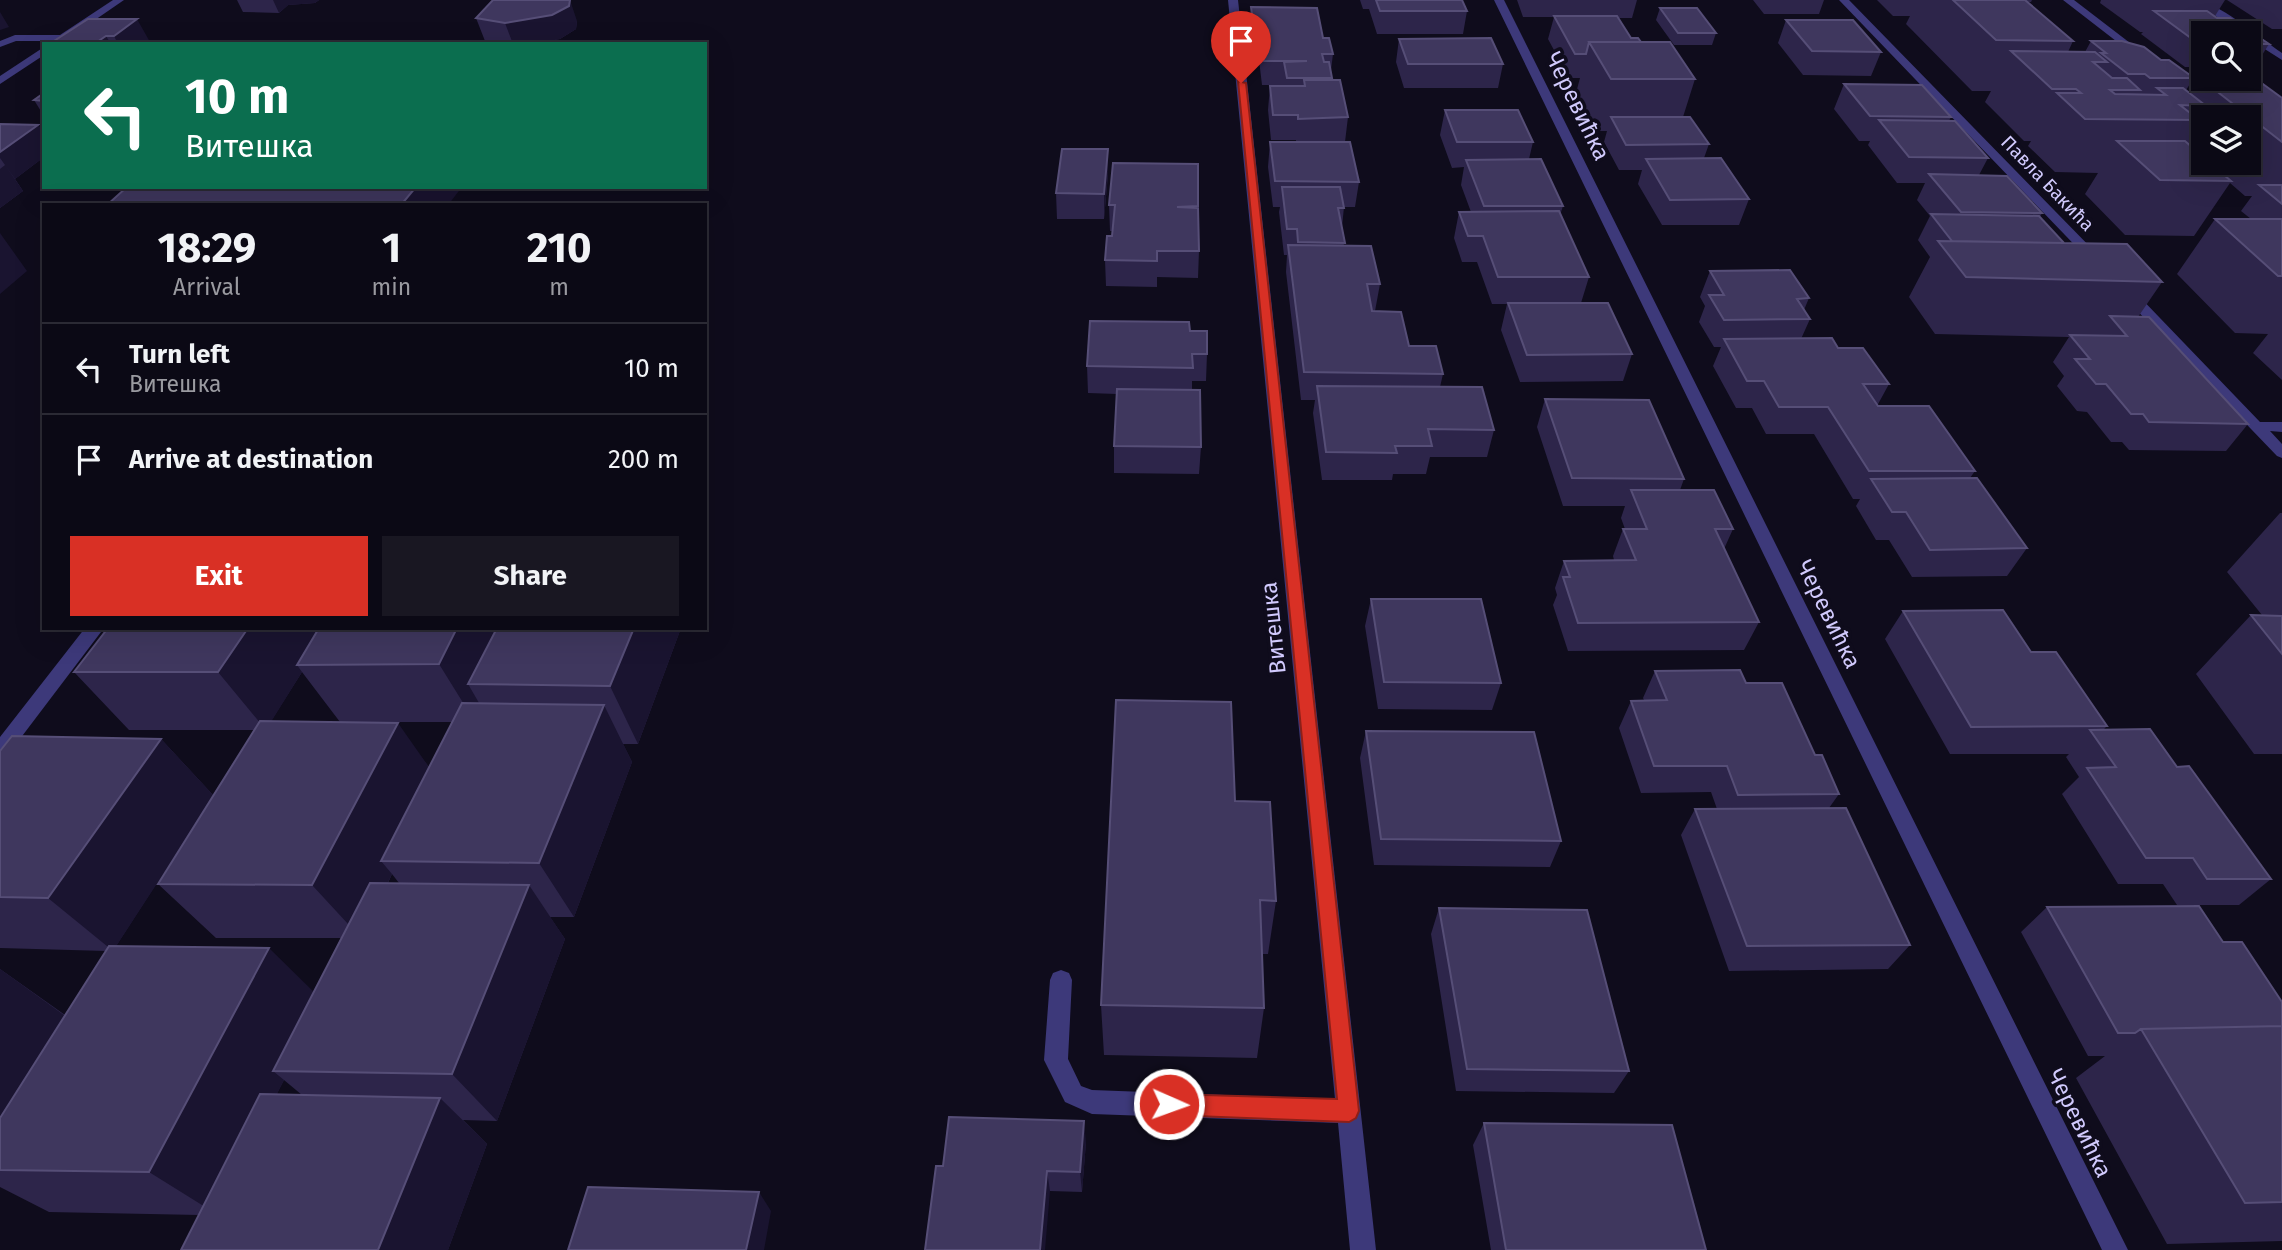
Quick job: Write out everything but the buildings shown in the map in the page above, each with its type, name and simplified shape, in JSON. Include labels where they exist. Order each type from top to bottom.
[{"type":"street","points":[[0,44],[15,38],[57,41],[118,0]]},
{"type":"street","name":"Витешка","points":[[1233,0],[1363,1250]]},
{"type":"street","name":"Черевићка","points":[[1499,0],[2115,1250]]},
{"type":"street","name":"Павла Бакића","points":[[1844,0],[2103,267]]},
{"type":"street","points":[[2068,0],[2156,67]]},
{"type":"street","points":[[2197,0],[2228,21]]},
{"type":"street","points":[[2261,43],[2282,57]]},
{"type":"street","points":[[0,80],[42,51]]},
{"type":"street","points":[[2122,287],[2282,453]]},
{"type":"street","points":[[2256,426],[2282,427]]},
{"type":"street","points":[[0,751],[92,630]]},
{"type":"street","points":[[1061,980],[1056,1060],[1073,1094],[1092,1102],[1349,1111]]},
{"type":"route","points":[[1169,1104],[1349,1111],[1241,83]]}]
